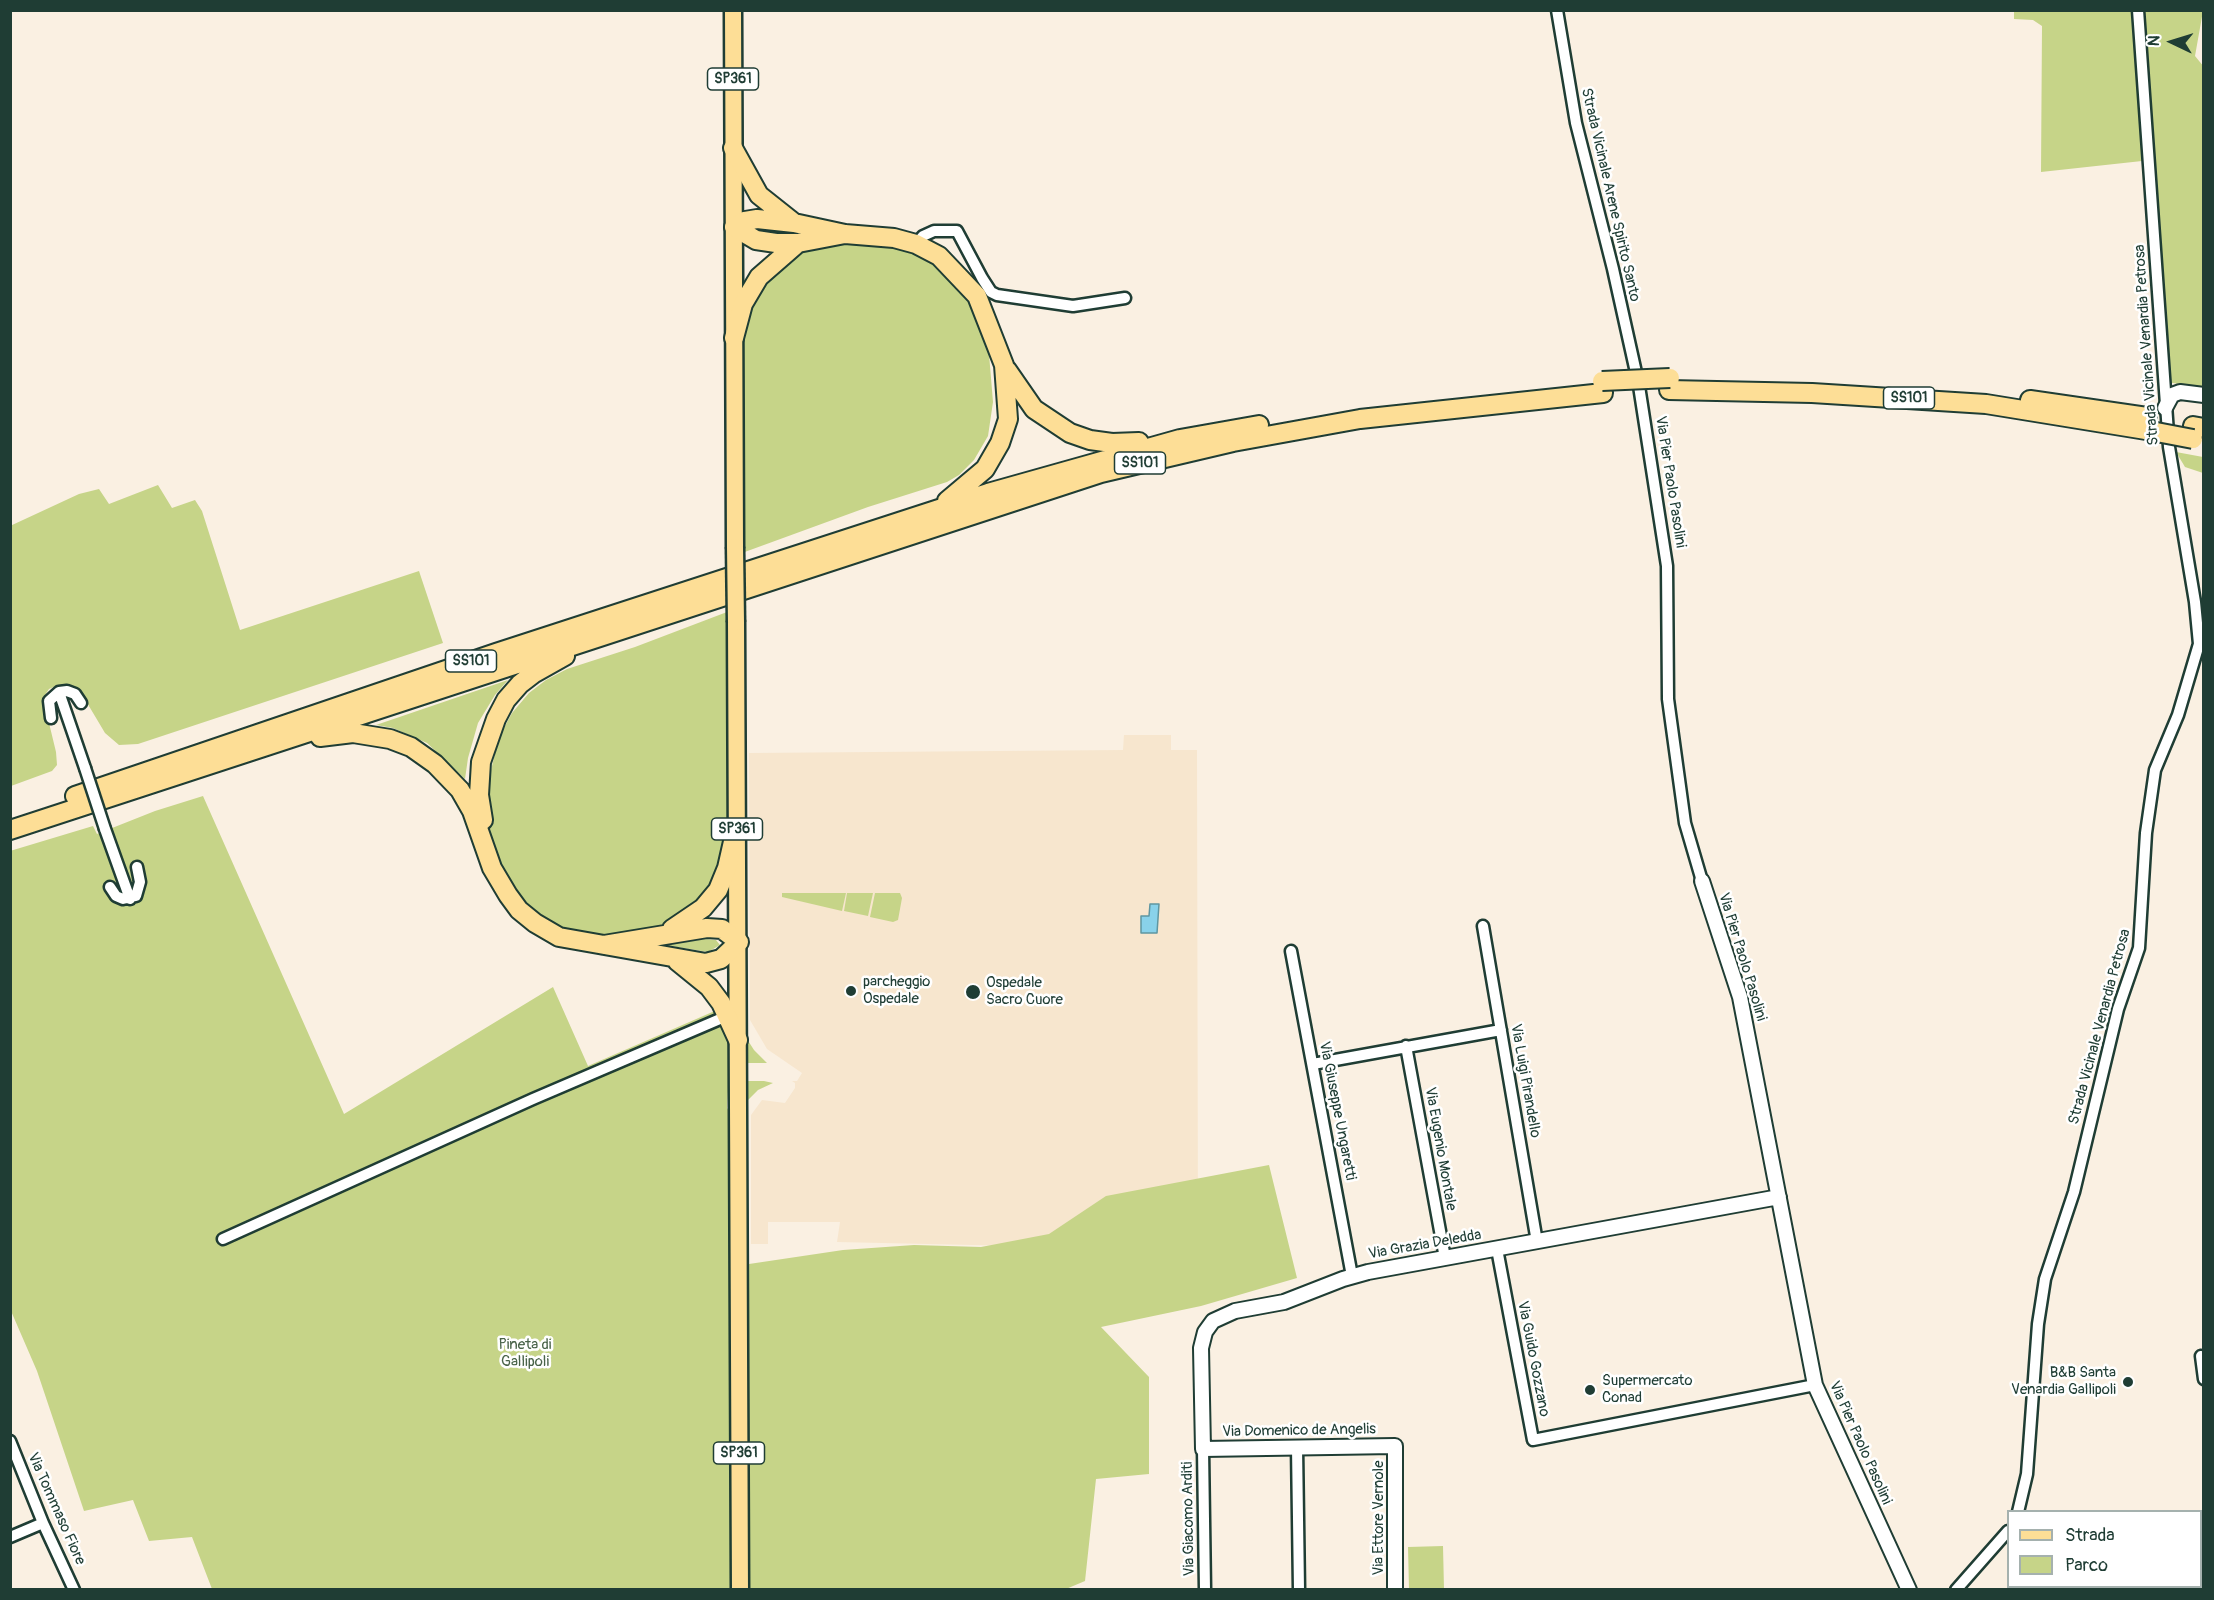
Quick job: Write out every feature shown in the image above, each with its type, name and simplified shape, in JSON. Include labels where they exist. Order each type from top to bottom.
[{"type":"highway","points":[[733,148],[759,195],[794,223]]},
{"type":"highway","points":[[845,234],[798,243],[756,240],[734,228],[745,221],[757,219],[794,223],[845,234],[894,238],[916,244],[939,256],[977,296],[1004,365],[1034,409],[1070,433],[1090,440],[1112,443],[1179,439]]},
{"type":"highway","points":[[734,338],[743,304],[759,277],[798,243]]},
{"type":"highway","points":[[933,511],[964,490],[986,469],[1000,443],[1008,419],[1004,365]]},
{"type":"highway","name":"SS101","points":[[10,817],[496,653],[933,511],[1179,439],[1357,407],[1603,387],[1670,384],[1986,404],[2146,423],[2198,433]]},
{"type":"highway","name":"SS101","points":[[10,830],[1101,472],[1233,442],[1360,419],[1603,387]]},
{"type":"highway","points":[[499,880],[481,814],[478,780],[487,737],[506,700],[520,684],[550,663],[661,623],[693,606]]},
{"type":"highway","points":[[168,779],[228,767],[321,737],[354,733],[390,739],[425,755],[460,790],[472,811],[492,868],[499,880],[519,910],[548,931],[573,942],[604,945],[697,962],[716,962],[739,942],[726,931],[714,928],[693,928],[604,945]]},
{"type":"highway","points":[[649,938],[685,922],[703,908],[718,890],[728,868],[737,824]]},
{"type":"highway","points":[[671,957],[709,987],[727,1016],[738,1040]]},
{"type":"main road","name":"SP361","points":[[733,10],[739,942],[740,1590]]},
{"type":"street","name":"Strada Vicinale Arene Spirito Santo","points":[[1557,10],[1576,123],[1613,269],[1639,386]]},
{"type":"street","name":"Strada Vicinale Venardia Petrosa","points":[[2018,1510],[2027,1474],[2038,1324],[2045,1279],[2073,1192],[2118,1009],[2139,948],[2146,833],[2155,770],[2178,715],[2199,644],[2195,602],[2169,447],[2165,408],[2138,10]]},
{"type":"street","points":[[916,244],[923,236],[934,231],[957,231],[991,292],[998,295],[1073,306],[1125,298]]},
{"type":"street","name":"Via Pier Paolo Pasolini","points":[[1639,386],[1667,566],[1668,699],[1685,823],[1740,997],[1815,1385],[1909,1590]]},
{"type":"street","points":[[2165,408],[2172,395],[2180,392],[2204,395]]},
{"type":"street","points":[[51,718],[49,700],[58,692],[67,691],[75,694],[81,703]]},
{"type":"street","points":[[58,692],[130,898]]},
{"type":"street","points":[[110,887],[116,896],[130,898],[136,896],[139,889],[137,867]]},
{"type":"street","name":"Via Luigi Pirandello","points":[[1483,926],[1537,1242]]},
{"type":"street","name":"Via Giuseppe Ungaretti","points":[[1291,951],[1352,1276]]},
{"type":"street","points":[[224,1239],[533,1099],[727,1016]]},
{"type":"street","points":[[1313,1064],[1501,1030]]},
{"type":"street","name":"Via Eugenio Montale","points":[[1407,1046],[1445,1258]]},
{"type":"street","name":"Via Grazia Deledda","points":[[1203,1449],[1201,1348],[1210,1324],[1220,1316],[1284,1302],[1352,1276],[1779,1197]]},
{"type":"street","name":"Via Guido Gozzano","points":[[1497,1249],[1533,1440],[1815,1385]]},
{"type":"street","points":[[2201,1356],[2204,1378]]},
{"type":"street","name":"Via Tommaso Fiore","points":[[10,1441],[43,1523],[74,1590]]},
{"type":"street","name":"Via Domenico de Angelis","points":[[1203,1449],[1395,1446]]},
{"type":"street","name":"Via Ettore Vernole","points":[[1395,1446],[1395,1590]]},
{"type":"street","points":[[1297,1448],[1299,1590]]},
{"type":"street","name":"Via Giacomo Arditi","points":[[1203,1449],[1205,1590]]},
{"type":"street","points":[[10,1537],[43,1523]]},
{"type":"street","points":[[1956,1590],[2007,1532]]},
{"type":"shaded area","name":"Ospedale Sacro Cuore","points":[[1124,735],[1171,735],[1171,750],[1197,750],[1198,1246],[1153,1249],[837,1242],[840,1222],[768,1222],[768,1244],[751,1244],[751,1115],[762,1100],[785,1103],[795,1088],[795,1083],[792,1081],[797,1081],[802,1073],[767,1049],[750,1020],[749,753],[1123,750]]},
{"type":"green space","points":[[2014,11],[2133,11],[2142,161],[2041,172],[2042,26],[2033,20],[2014,19]]},
{"type":"green space","points":[[2142,11],[2203,11],[2195,56],[2204,67],[2203,388],[2167,382]]},
{"type":"green space","points":[[850,240],[907,248],[940,266],[969,297],[988,342],[993,402],[988,436],[974,460],[959,475],[947,482],[868,507],[742,553],[740,338],[755,290],[803,248]]},
{"type":"green space","points":[[2176,452],[2203,457],[2203,473],[2185,467]]},
{"type":"green space","points":[[158,485],[172,508],[195,500],[202,511],[240,630],[419,571],[443,643],[138,744],[119,745],[105,733],[80,691],[71,686],[58,685],[49,689],[43,698],[57,765],[52,771],[11,786],[10,526],[79,494],[99,489],[109,504]]},
{"type":"green space","points":[[727,612],[729,825],[726,852],[706,896],[661,930],[601,938],[562,930],[526,907],[510,885],[491,839],[485,815],[485,795],[499,737],[512,713],[529,693],[546,680],[567,669],[635,647]]},
{"type":"green space","points":[[508,680],[495,695],[478,723],[468,758],[465,779],[427,743],[393,728],[376,725]]},
{"type":"green space","name":"Pineta di Gallipoli","points":[[203,796],[344,1114],[553,987],[588,1066],[717,1010],[728,1039],[730,1058],[727,1108],[730,1113],[730,1237],[749,1264],[843,1250],[914,1245],[981,1247],[1049,1234],[1106,1196],[1269,1165],[1297,1278],[1201,1306],[1101,1327],[1149,1377],[1149,1474],[1096,1479],[1085,1581],[1066,1589],[212,1589],[192,1537],[149,1541],[133,1500],[84,1511],[37,1371],[11,1311],[10,851],[93,826],[97,834],[155,811]]},
{"type":"green space","points":[[782,893],[846,893],[842,911],[782,897]]},
{"type":"green space","points":[[847,893],[873,893],[868,916],[844,911]]},
{"type":"green space","points":[[875,893],[900,893],[902,898],[898,920],[893,922],[870,917]]},
{"type":"green space","points":[[705,939],[716,940],[720,945],[708,952],[664,945]]},
{"type":"green space","points":[[745,1036],[754,1050],[767,1063],[746,1063]]},
{"type":"green space","points":[[746,1081],[773,1083],[758,1090],[747,1101]]},
{"type":"green space","points":[[1443,1546],[1444,1589],[1409,1589],[1408,1547]]},
{"type":"water","points":[[1150,904],[1159,904],[1157,933],[1141,933],[1141,916],[1149,916]]},
{"type":"place","name":"parcheggio Ospedale","points":[[851,991]]},
{"type":"place","name":"Ospedale Sacro Cuore","points":[[973,992]]},
{"type":"place","name":"B&B Santa Venardia Gallipoli","points":[[2128,1382]]},
{"type":"place","name":"Supermercato Conad","points":[[1590,1390]]}]
